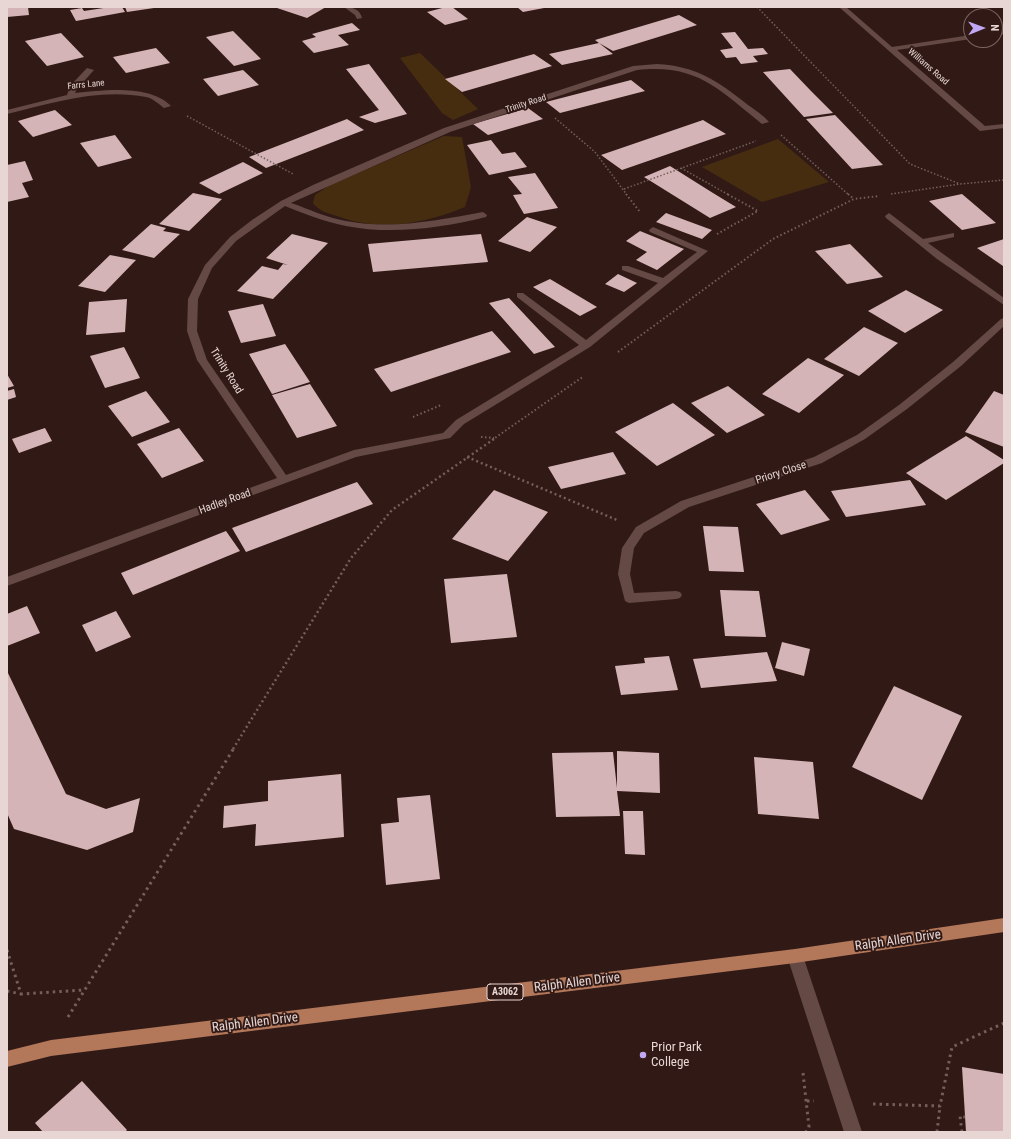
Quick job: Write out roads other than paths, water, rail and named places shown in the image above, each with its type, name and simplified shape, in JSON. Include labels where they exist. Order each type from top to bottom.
[{"type":"main road","name":"Ralph Allen Drive","points":[[7,1059],[51,1048],[796,956],[1004,925]]},
{"type":"street","points":[[348,7],[358,14],[359,18]]},
{"type":"street","name":"Williams Road","points":[[842,7],[983,129],[1004,126]]},
{"type":"street","points":[[892,49],[963,38]]},
{"type":"street","name":"Trinity Road","points":[[284,481],[202,360],[192,330],[193,299],[208,268],[233,239],[284,203],[316,187],[447,130],[636,68],[652,65],[671,65],[703,75],[765,122]]},
{"type":"street","points":[[70,96],[73,88],[90,70]]},
{"type":"street","name":"Farrs Lane","points":[[7,112],[70,96],[105,92],[148,95],[167,106]]},
{"type":"street","points":[[284,203],[346,224],[377,228],[414,227],[483,215]]},
{"type":"street","points":[[889,216],[1004,302]]},
{"type":"street","points":[[520,295],[586,345],[703,250],[653,230]]},
{"type":"street","points":[[922,242],[951,235]]},
{"type":"street","points":[[625,268],[665,282]]},
{"type":"street","name":"Priory Close","points":[[676,595],[629,598],[624,574],[627,554],[628,548],[640,530],[685,504],[818,460],[861,437],[904,407],[1004,321]]},
{"type":"street","name":"Hadley Road","points":[[7,582],[354,454],[446,436],[460,422],[586,345]]},
{"type":"street","points":[[796,956],[818,1030],[853,1132]]},
{"type":"place","name":"Prior Park College","points":[[643,1055]]}]
